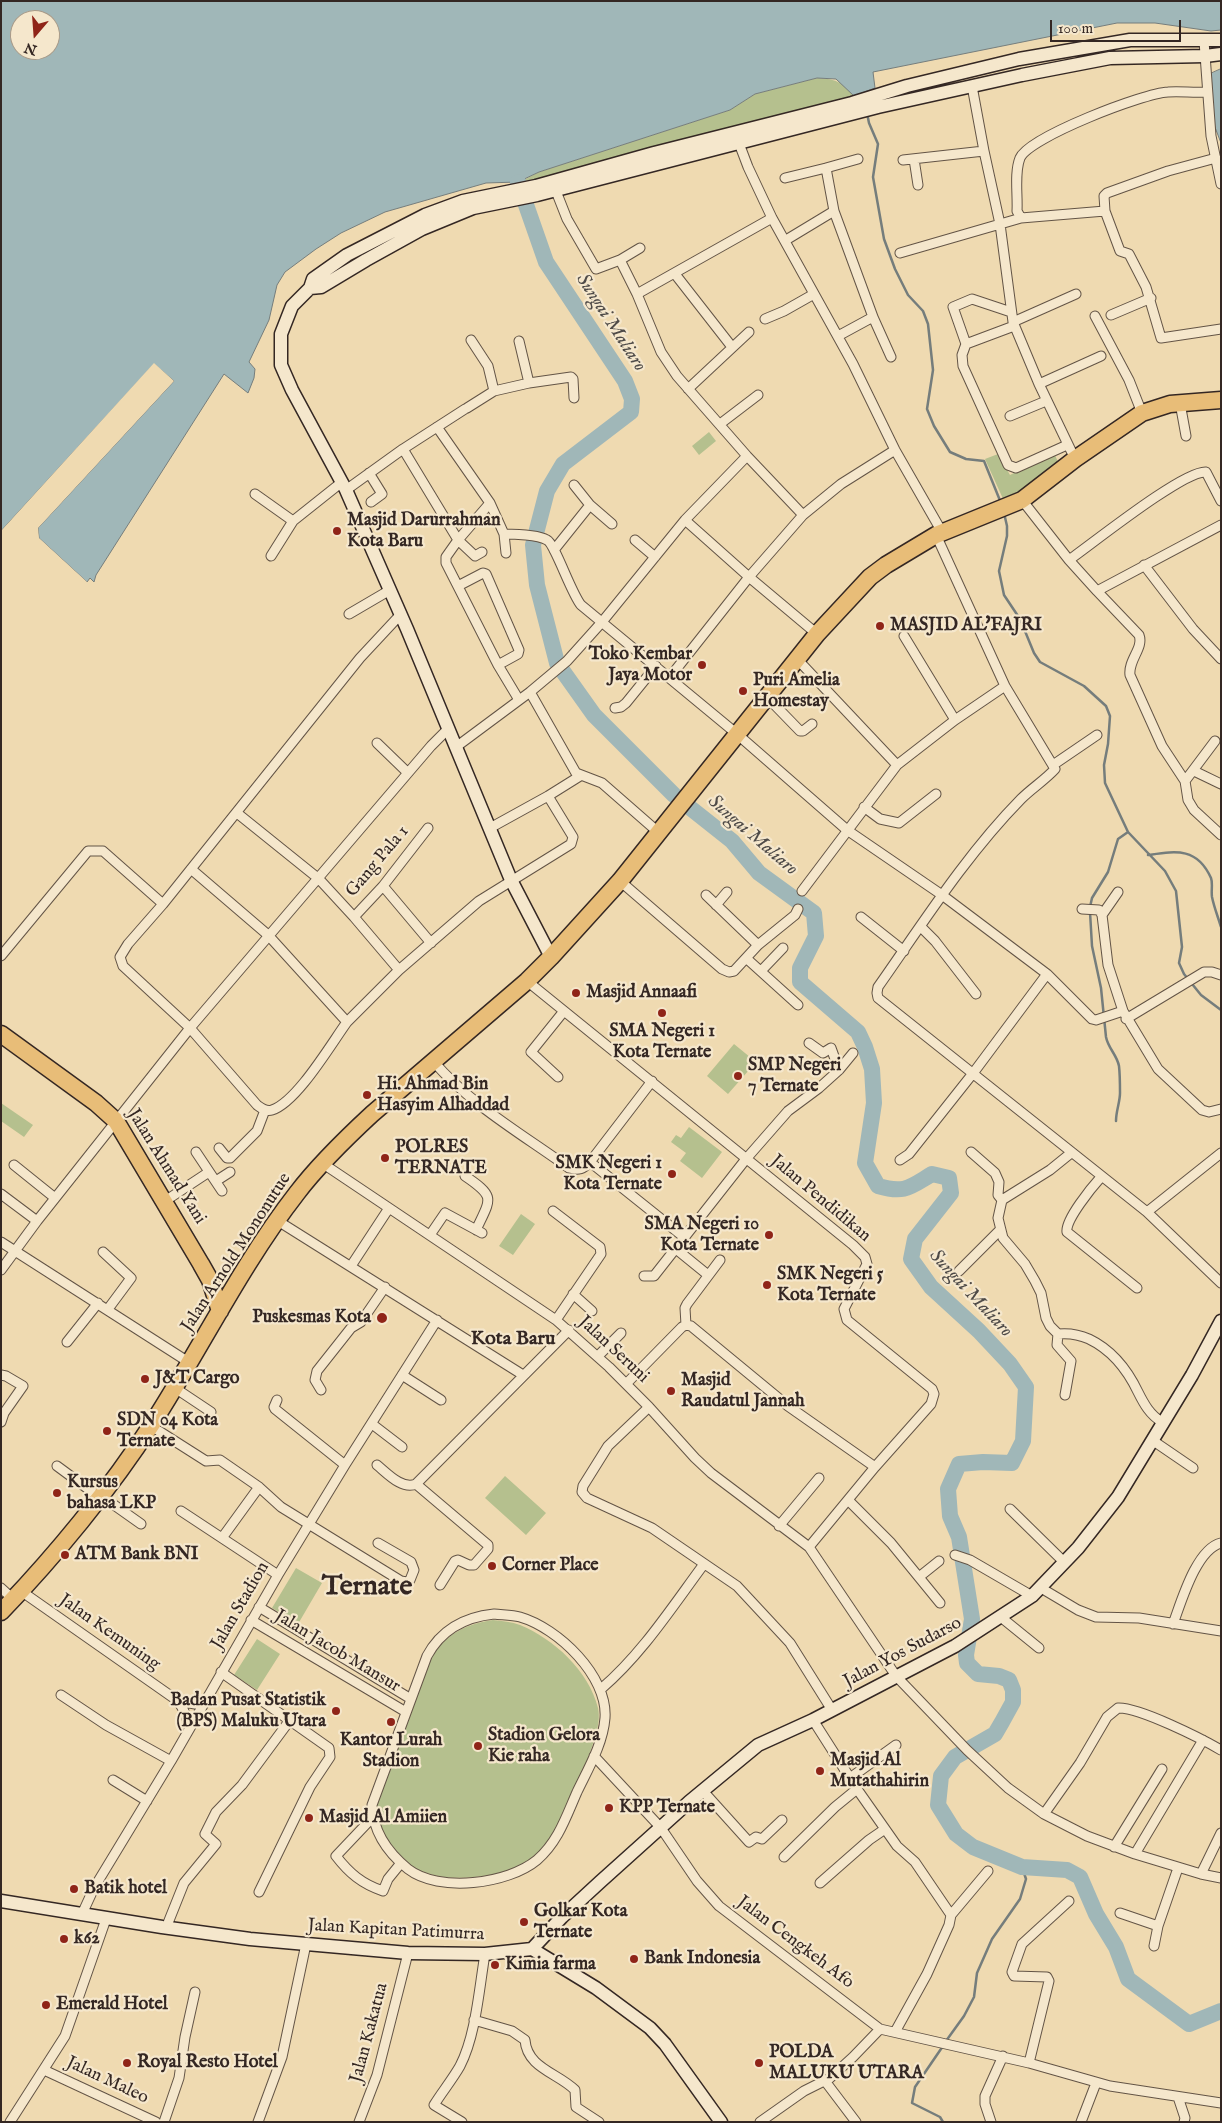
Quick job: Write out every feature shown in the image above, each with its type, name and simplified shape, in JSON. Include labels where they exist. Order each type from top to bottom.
[{"type":"highway","name":"Jalan Arnold Mononutue","points":[[1,1612],[100,1496],[151,1426],[236,1284],[278,1220],[322,1163],[372,1114],[527,981],[551,957],[620,881],[817,634],[870,577],[886,565],[939,534],[1019,502],[1071,452],[1142,413],[1170,404],[1221,400]]},
{"type":"highway","name":"Jalan Ahmad Yani","points":[[1,1034],[116,1120],[166,1201],[210,1280],[220,1311]]},
{"type":"highway","points":[[210,1280],[223,1284],[236,1284]]},
{"type":"street","points":[[877,102],[907,86],[1019,59],[1130,40],[1221,40]]},
{"type":"street","points":[[1204,41],[1206,92],[1211,136],[1221,184]]},
{"type":"street","points":[[551,957],[511,880],[401,614],[344,486],[292,390],[281,365],[280,343],[292,306],[310,288],[321,287],[429,220],[473,208],[500,198],[554,186],[877,102],[972,86],[1110,58],[1221,54]]},
{"type":"street","points":[[1019,59],[1022,75]]},
{"type":"street","points":[[972,86],[1000,224],[1013,320],[1046,400],[1071,452],[1016,468],[1008,466],[963,366],[962,356],[966,344],[953,310],[953,305],[972,299],[1013,320]]},
{"type":"street","points":[[1021,218],[1017,211],[1018,166],[1022,155],[1030,147],[1069,126],[1151,96],[1167,92],[1206,92]]},
{"type":"street","points":[[737,138],[748,167],[772,218],[838,336],[939,534],[1005,686],[1053,765],[1054,770],[1021,799],[942,896],[878,987],[878,998],[974,1072],[1071,1153],[1147,1212],[1221,1283]]},
{"type":"street","points":[[903,160],[984,151]]},
{"type":"street","points":[[1216,158],[1168,171],[1107,193],[1104,196],[1106,211],[1120,252],[1129,254],[1150,298],[1162,339],[1221,329]]},
{"type":"street","points":[[785,178],[858,159]]},
{"type":"street","points":[[914,159],[918,184]]},
{"type":"street","points":[[826,168],[834,210],[873,316],[891,357]]},
{"type":"street","points":[[554,186],[566,220],[596,269],[620,260],[640,248]]},
{"type":"street","points":[[786,240],[834,210]]},
{"type":"street","points":[[900,253],[1021,218],[1106,211]]},
{"type":"street","points":[[637,294],[772,218]]},
{"type":"street","points":[[620,260],[637,294],[661,352],[669,365],[747,456],[803,516]]},
{"type":"street","points":[[675,274],[732,347]]},
{"type":"street","points":[[766,319],[814,294]]},
{"type":"street","points":[[966,344],[1013,320],[1076,294]]},
{"type":"street","points":[[1110,314],[1150,298]]},
{"type":"street","points":[[838,336],[873,316]]},
{"type":"street","points":[[1095,316],[1129,380],[1142,413]]},
{"type":"street","points":[[688,389],[749,332]]},
{"type":"street","points":[[471,340],[488,366],[494,391]]},
{"type":"street","points":[[518,341],[530,383]]},
{"type":"street","points":[[1039,384],[1102,356]]},
{"type":"street","points":[[271,556],[293,522],[344,486],[370,473],[437,426],[494,391],[530,383],[571,378],[573,379],[574,398]]},
{"type":"street","points":[[720,424],[758,395]]},
{"type":"street","points":[[1010,416],[1046,400]]},
{"type":"street","points":[[1180,403],[1186,436]]},
{"type":"street","points":[[437,426],[490,503],[504,534],[506,553]]},
{"type":"street","points":[[403,449],[458,540],[475,556],[482,552]]},
{"type":"street","points":[[670,677],[749,577],[803,516],[841,484],[895,450]]},
{"type":"street","points":[[456,747],[530,692],[566,661],[602,622],[686,520],[747,456]]},
{"type":"street","points":[[1069,560],[1171,486],[1199,473],[1206,472],[1221,501]]},
{"type":"street","points":[[370,473],[382,494],[371,502]]},
{"type":"street","points":[[574,485],[590,505],[612,524]]},
{"type":"street","points":[[255,494],[293,522]]},
{"type":"street","points":[[1019,502],[1069,560],[1139,635],[1140,644],[1129,666],[1130,675],[1162,746],[1186,781],[1188,800],[1194,810],[1221,835]]},
{"type":"street","points":[[490,503],[458,540],[446,560],[498,665],[519,700]]},
{"type":"street","points":[[554,550],[590,505]]},
{"type":"street","points":[[686,520],[749,577],[817,634]]},
{"type":"street","points":[[1097,591],[1221,525]]},
{"type":"street","points":[[504,534],[542,538],[549,542],[576,599],[602,622],[670,677],[847,830],[942,896],[1047,974],[1086,1013],[1096,1020],[1124,1015],[1183,985],[1204,972],[1221,975]]},
{"type":"street","points":[[635,540],[655,557]]},
{"type":"street","points":[[1144,565],[1193,629],[1221,659]]},
{"type":"street","points":[[458,586],[482,573],[486,574],[519,650],[518,654],[498,665]]},
{"type":"street","points":[[349,614],[390,590]]},
{"type":"street","points":[[401,614],[360,658],[237,813],[128,944],[120,957],[120,961],[190,1028],[257,1105],[265,1110],[273,1110],[300,1088],[347,1022],[399,970],[479,901],[569,846],[572,842],[572,837],[548,796]]},
{"type":"street","points":[[904,636],[956,720]]},
{"type":"street","points":[[798,660],[897,765]]},
{"type":"street","points":[[615,708],[621,707],[626,703],[656,666]]},
{"type":"street","points":[[802,891],[897,765],[1005,686]]},
{"type":"street","points":[[530,692],[574,771],[580,776],[602,783],[658,832]]},
{"type":"street","points":[[767,697],[800,731],[804,731],[812,724]]},
{"type":"street","points":[[1,1270],[37,1221],[190,1028],[268,935],[319,880],[448,729]]},
{"type":"street","points":[[1053,765],[1097,735]]},
{"type":"street","points":[[1186,781],[1215,741]]},
{"type":"street","points":[[377,743],[408,774]]},
{"type":"street","points":[[1194,771],[1221,784]]},
{"type":"street","points":[[490,828],[580,776]]},
{"type":"street","points":[[864,807],[880,819],[899,823],[936,794]]},
{"type":"street","points":[[237,813],[319,880],[354,917],[399,970]]},
{"type":"street","name":"Gang Pala 1","points":[[354,917],[383,886],[428,828]]},
{"type":"street","points":[[1,956],[88,851],[103,851],[163,904]]},
{"type":"street","points":[[191,869],[268,935],[347,1022]]},
{"type":"street","points":[[620,881],[726,972],[734,971],[758,945],[795,915],[798,908]]},
{"type":"street","points":[[383,886],[431,943]]},
{"type":"street","points":[[716,905],[727,892]]},
{"type":"street","points":[[1102,915],[1118,892]]},
{"type":"street","points":[[706,895],[758,945]]},
{"type":"street","points":[[1082,909],[1099,910],[1102,915],[1108,965],[1124,1015],[1158,1069],[1189,1100],[1206,1112],[1221,1108]]},
{"type":"street","points":[[861,917],[904,951]]},
{"type":"street","points":[[921,927],[936,941],[976,994]]},
{"type":"street","points":[[760,971],[784,948]]},
{"type":"street","points":[[746,958],[798,1005]]},
{"type":"street","points":[[900,1160],[909,1154],[974,1072],[1047,974]]},
{"type":"street","name":"Jalan Pendidikan","points":[[527,981],[847,1239],[865,1257],[866,1268],[844,1309],[847,1320],[932,1389],[934,1394],[931,1404],[875,1467],[810,1548]]},
{"type":"street","points":[[558,1077],[531,1052],[564,1011]]},
{"type":"street","points":[[809,1043],[822,1053],[831,1048],[839,1070]]},
{"type":"street","points":[[644,1276],[654,1276],[746,1159],[788,1111],[811,1095],[839,1070],[853,1053]]},
{"type":"street","points":[[433,1061],[451,1082],[468,1097],[569,1168],[580,1170],[590,1162],[652,1081]]},
{"type":"street","points":[[219,1148],[226,1158],[230,1158],[257,1131],[265,1110]]},
{"type":"street","points":[[196,1152],[222,1191]]},
{"type":"street","points":[[971,1152],[995,1173],[998,1182],[998,1195],[1002,1200]]},
{"type":"street","points":[[1065,1395],[1071,1361],[1057,1345],[1058,1334],[1046,1318],[1041,1293],[1035,1280],[1025,1264],[1003,1238],[998,1218],[1002,1200],[1050,1170],[1071,1153]]},
{"type":"street","points":[[1147,1212],[1221,1153]]},
{"type":"street","points":[[590,1162],[684,1238]]},
{"type":"street","name":"Jalan Seruni","points":[[322,1163],[569,1330],[649,1407],[695,1458],[779,1526],[810,1548],[896,1676],[1008,1788],[1044,1814],[1087,1836],[1178,1868],[1221,1878]]},
{"type":"street","points":[[14,1166],[55,1198]]},
{"type":"street","points":[[166,1201],[209,1172]]},
{"type":"street","points":[[216,1181],[230,1172]]},
{"type":"street","points":[[430,1235],[442,1215],[446,1213],[479,1231],[488,1193],[465,1176]]},
{"type":"street","points":[[1101,1177],[1075,1212],[1067,1226],[1067,1232],[1138,1288]]},
{"type":"street","points":[[1,1194],[37,1221]]},
{"type":"street","points":[[351,1266],[389,1208]]},
{"type":"street","points":[[553,1211],[600,1247],[601,1250],[556,1320]]},
{"type":"street","points":[[278,1220],[523,1375]]},
{"type":"street","points":[[959,1271],[1000,1230]]},
{"type":"street","points":[[1,1242],[190,1363]]},
{"type":"street","points":[[676,1249],[708,1275]]},
{"type":"street","points":[[104,1252],[131,1278],[108,1309]]},
{"type":"street","points":[[686,1325],[685,1308],[720,1260]]},
{"type":"street","points":[[321,1390],[315,1380],[317,1371],[351,1328],[361,1322],[385,1287]]},
{"type":"street","points":[[573,1294],[592,1311]]},
{"type":"street","points":[[67,1342],[98,1303]]},
{"type":"street","name":"Jalan Stadion","points":[[82,1914],[94,1888],[171,1761],[202,1703],[344,1464],[372,1424],[437,1320]]},
{"type":"street","name":"Jalan Yos Sudarso","points":[[532,1949],[562,1917],[703,1791],[758,1745],[813,1720],[955,1646],[1002,1618],[1036,1592],[1090,1533],[1118,1497],[1192,1374],[1221,1321]]},
{"type":"street","points":[[686,1325],[691,1326],[788,1406],[875,1467]]},
{"type":"street","points":[[626,1384],[665,1343],[686,1325]]},
{"type":"street","points":[[377,1465],[401,1484],[412,1486],[416,1484],[569,1330]]},
{"type":"street","points":[[598,1356],[621,1333]]},
{"type":"street","points":[[1058,1334],[1084,1337],[1113,1354],[1125,1369],[1148,1409],[1162,1422]]},
{"type":"street","points":[[1,1375],[23,1386],[4,1414],[1,1422]]},
{"type":"street","points":[[402,1375],[441,1400]]},
{"type":"street","points":[[175,1388],[211,1412]]},
{"type":"street","points":[[277,1400],[275,1409],[344,1464]]},
{"type":"street","points":[[649,1407],[608,1446],[583,1486],[582,1492],[587,1498],[652,1528],[737,1586],[777,1628],[803,1662],[832,1710]]},
{"type":"street","points":[[372,1424],[402,1447]]},
{"type":"street","points":[[151,1426],[206,1461],[220,1460],[259,1488],[281,1507],[309,1525],[401,1581],[406,1582],[410,1580],[414,1570],[411,1562],[378,1543]]},
{"type":"street","points":[[1152,1440],[1193,1468]]},
{"type":"street","points":[[57,1466],[140,1524]]},
{"type":"street","points":[[779,1526],[819,1478]]},
{"type":"street","points":[[416,1484],[488,1544],[488,1549],[474,1565],[458,1560],[455,1561],[440,1585]]},
{"type":"street","points":[[222,1538],[259,1488]]},
{"type":"street","points":[[849,1501],[891,1544],[940,1603]]},
{"type":"street","points":[[1010,1510],[1064,1562]]},
{"type":"street","points":[[181,1511],[278,1575]]},
{"type":"street","points":[[1173,1624],[1189,1579],[1207,1553],[1217,1544],[1221,1543]]},
{"type":"street","points":[[955,1555],[970,1560],[1020,1588],[1036,1592],[1096,1617],[1139,1618],[1221,1631]]},
{"type":"street","points":[[918,1577],[939,1561]]},
{"type":"street","points":[[601,1689],[622,1671],[704,1564]]},
{"type":"street","name":"Jalan Kemuning","points":[[1,1588],[17,1595],[178,1702],[190,1727]]},
{"type":"street","name":"Jalan Jacob Mansur","points":[[259,1607],[411,1699]]},
{"type":"street","name":"Jalan Jacob Mansur","points":[[494,1614],[520,1617],[544,1628],[569,1648],[589,1669],[601,1689],[605,1703],[605,1718],[594,1756],[564,1825],[549,1848],[536,1861],[522,1869],[492,1879],[452,1883],[424,1878],[401,1863],[383,1842],[376,1830],[372,1805],[411,1699],[427,1656],[443,1634],[468,1620],[494,1614]]},
{"type":"street","points":[[1002,1618],[1039,1648]]},
{"type":"street","name":"Jalan Jacob Mansur","points":[[251,1620],[406,1712]]},
{"type":"street","points":[[222,1672],[329,1748],[330,1757],[310,1787],[259,1892]]},
{"type":"street","points":[[61,1695],[106,1725],[171,1761]]},
{"type":"street","points":[[178,1702],[202,1703]]},
{"type":"street","points":[[1044,1814],[1080,1763],[1106,1717],[1113,1711],[1121,1708],[1166,1723],[1221,1750]]},
{"type":"street","points":[[166,1928],[184,1883],[216,1844],[205,1834],[216,1812],[242,1785],[290,1720]]},
{"type":"street","points":[[813,1720],[857,1789],[897,1846],[915,1862],[952,1915]]},
{"type":"street","points":[[1135,1854],[1203,1740]]},
{"type":"street","points":[[850,1778],[896,1745]]},
{"type":"street","points":[[594,1756],[661,1828]]},
{"type":"street","points":[[1114,1847],[1162,1769]]},
{"type":"street","points":[[113,1780],[147,1801]]},
{"type":"street","points":[[784,1857],[835,1807],[857,1789]]},
{"type":"street","points":[[703,1791],[749,1842],[782,1816]]},
{"type":"street","points":[[373,1816],[336,1856],[355,1877],[366,1885],[382,1891],[388,1879],[401,1863]]},
{"type":"street","name":"Jalan Cengkeh Afo","points":[[661,1828],[697,1882],[719,1906],[880,2029],[1003,2056],[1096,2083],[1221,2103]]},
{"type":"street","points":[[820,1883],[869,1840],[885,1829]]},
{"type":"street","points":[[1201,1874],[1221,1833]]},
{"type":"street","points":[[1154,1946],[1158,1926],[1178,1868]]},
{"type":"street","points":[[895,2032],[928,1974],[952,1915],[988,1871]]},
{"type":"street","name":"Jalan Kapitan Patimurra","points":[[1,1901],[166,1928],[250,1939],[408,1953],[485,1954],[532,1949]]},
{"type":"street","points":[[1029,2063],[1049,1981],[1047,1976],[1014,1976],[1012,1972],[1022,1944],[1069,1901]]},
{"type":"street","points":[[1120,1913],[1158,1926]]},
{"type":"street","points":[[10,2122],[65,2036],[106,1918]]},
{"type":"street","points":[[258,2122],[282,2057],[306,1944]]},
{"type":"street","points":[[532,1949],[596,1988],[650,2028],[665,2044],[721,2122]]},
{"type":"street","name":"Jalan Kakatua","points":[[359,2122],[377,2075],[408,1953]]},
{"type":"street","points":[[462,2122],[434,2105],[460,2066],[474,2020],[485,1954]]},
{"type":"street","points":[[164,2122],[178,2078],[195,1992]]},
{"type":"street","points":[[474,2020],[512,2031],[525,2040],[528,2053],[543,2070],[575,2090],[576,2108],[599,2122]]},
{"type":"street","points":[[760,2122],[804,2091],[824,2081],[853,2057],[880,2029]]},
{"type":"street","points":[[991,2122],[985,2104],[985,2096],[1003,2056]]},
{"type":"street","name":"Jalan Maleo","points":[[44,2070],[156,2122]]},
{"type":"street","points":[[824,2081],[856,2122]]},
{"type":"street","points":[[1081,2122],[1096,2083]]},
{"type":"street","points":[[1178,2096],[1178,2102],[1185,2118],[1184,2122]]},
{"type":"green space","points":[[817,78],[838,82],[851,91],[853,96],[761,121],[706,133],[525,184],[520,182],[539,172],[730,110],[755,94]]},
{"type":"green space","points":[[709,432],[716,441],[699,455],[692,446]]},
{"type":"green space","points":[[1054,453],[1059,464],[1004,501],[985,459],[998,454],[1010,475]]},
{"type":"green space","points":[[734,1044],[756,1062],[728,1094],[707,1076]]},
{"type":"green space","points":[[1,1103],[33,1125],[24,1137],[1,1121]]},
{"type":"green space","points":[[689,1127],[722,1152],[702,1178],[680,1161],[686,1153],[671,1142],[676,1135],[681,1138]]},
{"type":"green space","points":[[521,1214],[535,1224],[513,1255],[499,1246]]},
{"type":"green space","points":[[505,1476],[546,1513],[526,1535],[485,1498]]},
{"type":"green space","points":[[296,1568],[322,1583],[298,1624],[272,1608]]},
{"type":"green space","points":[[493,1620],[517,1624],[533,1631],[568,1658],[587,1681],[593,1694],[598,1708],[598,1725],[572,1800],[556,1833],[536,1857],[517,1868],[504,1872],[470,1877],[444,1877],[420,1870],[399,1856],[379,1830],[375,1808],[432,1656],[444,1641],[458,1631],[475,1624]]},
{"type":"green space","points":[[257,1639],[280,1654],[257,1690],[234,1675]]},
{"type":"water","points":[[1,1],[1221,1],[1221,30],[1211,31],[1155,23],[1117,23],[873,72],[875,88],[854,96],[836,79],[817,78],[755,94],[730,110],[539,172],[518,182],[486,183],[385,212],[341,233],[285,272],[277,285],[269,320],[249,362],[255,369],[254,378],[248,393],[224,374],[96,575],[94,582],[90,578],[87,582],[39,538],[38,528],[174,381],[154,364],[1,531]]},
{"type":"water","points":[[1221,69],[1221,143],[1213,122],[1210,74]]},
{"type":"pier","points":[[154,363],[174,381],[38,528],[39,538],[87,582],[85,584],[37,539],[36,527],[171,381],[155,367],[1,534],[1,531]]},
{"type":"waterway","points":[[867,113],[878,144],[873,177],[884,239],[895,269],[908,295],[923,311],[928,324],[933,370],[927,409],[934,426],[950,452],[966,459],[984,461],[1001,503]]},
{"type":"waterway","name":"Sungai Maliaro","points":[[518,182],[546,262],[625,381],[632,399],[631,412],[563,464],[547,491],[533,545],[537,585],[557,663],[594,715],[674,795],[732,841],[759,873],[814,913],[816,936],[800,968],[800,982],[858,1032],[865,1047],[872,1069],[874,1103],[865,1163],[878,1186],[887,1188],[907,1188],[932,1174],[949,1178],[951,1193],[915,1239],[911,1259],[931,1287],[979,1331],[1010,1364],[1026,1387],[1023,1441],[1012,1463],[983,1462],[959,1464],[948,1489],[950,1516],[959,1537],[972,1619],[966,1655],[967,1663],[978,1674],[999,1676],[1009,1680],[1013,1690],[1013,1702],[995,1734],[955,1757],[941,1776],[938,1805],[956,1834],[973,1847],[1022,1867],[1067,1870],[1080,1877],[1096,1914],[1116,1947],[1128,1979],[1189,2024],[1221,2011]]},
{"type":"waterway","points":[[1004,513],[1007,536],[999,571],[1004,595],[1020,619],[1034,653],[1040,662],[1084,686],[1106,706],[1110,716],[1104,765],[1105,783],[1128,832],[1165,871],[1176,891],[1182,947],[1179,963],[1184,974],[1201,995],[1221,1010]]},
{"type":"waterway","points":[[1090,907],[1092,898],[1108,872],[1118,839],[1128,832]]},
{"type":"waterway","points":[[1148,855],[1177,852],[1185,853],[1199,861],[1211,878],[1212,897],[1221,927]]},
{"type":"waterway","points":[[1090,912],[1092,946],[1101,988],[1106,1037],[1119,1066],[1120,1096],[1116,1121]]},
{"type":"waterway","points":[[946,2041],[964,2016],[974,1997],[977,1973],[992,1939],[1020,1899],[1026,1879],[1022,1867]]},
{"type":"waterway","points":[[943,2046],[915,2087],[912,2103],[940,2117],[943,2122]]},
{"type":"place","name":"Masjid Darurrahman Kota Baru","points":[[337,531]]},
{"type":"place","name":"MASJID AL'FAJRI","points":[[880,626]]},
{"type":"place","name":"Toko Kembar Jaya Motor","points":[[702,665]]},
{"type":"place","name":"Puri Amelia Homestay","points":[[743,691]]},
{"type":"place","name":"Masjid Annaafi","points":[[576,993]]},
{"type":"place","name":"SMA Negeri 1 Kota Ternate","points":[[662,1013]]},
{"type":"place","name":"SMP Negeri 7 Ternate","points":[[738,1076]]},
{"type":"place","name":"Hi. Ahmad Bin Hasyim Alhaddad","points":[[367,1095]]},
{"type":"place","name":"POLRES TERNATE","points":[[385,1158]]},
{"type":"place","name":"SMK Negeri 1 Kota Ternate","points":[[672,1174]]},
{"type":"place","name":"SMA Negeri 10 Kota Ternate","points":[[769,1235]]},
{"type":"place","name":"SMK Negeri 5 Kota Ternate","points":[[767,1285]]},
{"type":"place","name":"Puskesmas Kota","points":[[382,1318]]},
{"type":"place","name":"J&T Cargo","points":[[145,1379]]},
{"type":"place","name":"Masjid Raudatul Jannah","points":[[671,1391]]},
{"type":"place","name":"SDN 04 Kota Ternate","points":[[107,1431]]},
{"type":"place","name":"Kursus bahasa LKP","points":[[57,1493]]},
{"type":"place","name":"ATM Bank BNI","points":[[65,1555]]},
{"type":"place","name":"Corner Place","points":[[492,1566]]},
{"type":"place","name":"Badan Pusat Statistik (BPS) Maluku Utara","points":[[336,1711]]},
{"type":"place","name":"Kantor Lurah Stadion","points":[[391,1722]]},
{"type":"place","name":"Stadion Gelora Kie raha","points":[[478,1746]]},
{"type":"place","name":"Masjid Al Mutathahirin","points":[[820,1771]]},
{"type":"place","name":"KPP Ternate","points":[[609,1808]]},
{"type":"place","name":"Masjid Al Amiien","points":[[309,1818]]},
{"type":"place","name":"Batik hotel","points":[[74,1889]]},
{"type":"place","name":"Golkar Kota Ternate","points":[[524,1922]]},
{"type":"place","name":"k62","points":[[64,1939]]},
{"type":"place","name":"Bank Indonesia","points":[[634,1959]]},
{"type":"place","name":"Kimia farma","points":[[495,1965]]},
{"type":"place","name":"Emerald Hotel","points":[[46,2005]]},
{"type":"place","name":"Royal Resto Hotel","points":[[127,2063]]},
{"type":"place","name":"POLDA MALUKU UTARA","points":[[759,2063]]},
{"type":"district","name":"Kota Baru","points":[[513,1340]]},
{"type":"district","name":"Ternate","points":[[367,1588]]}]
